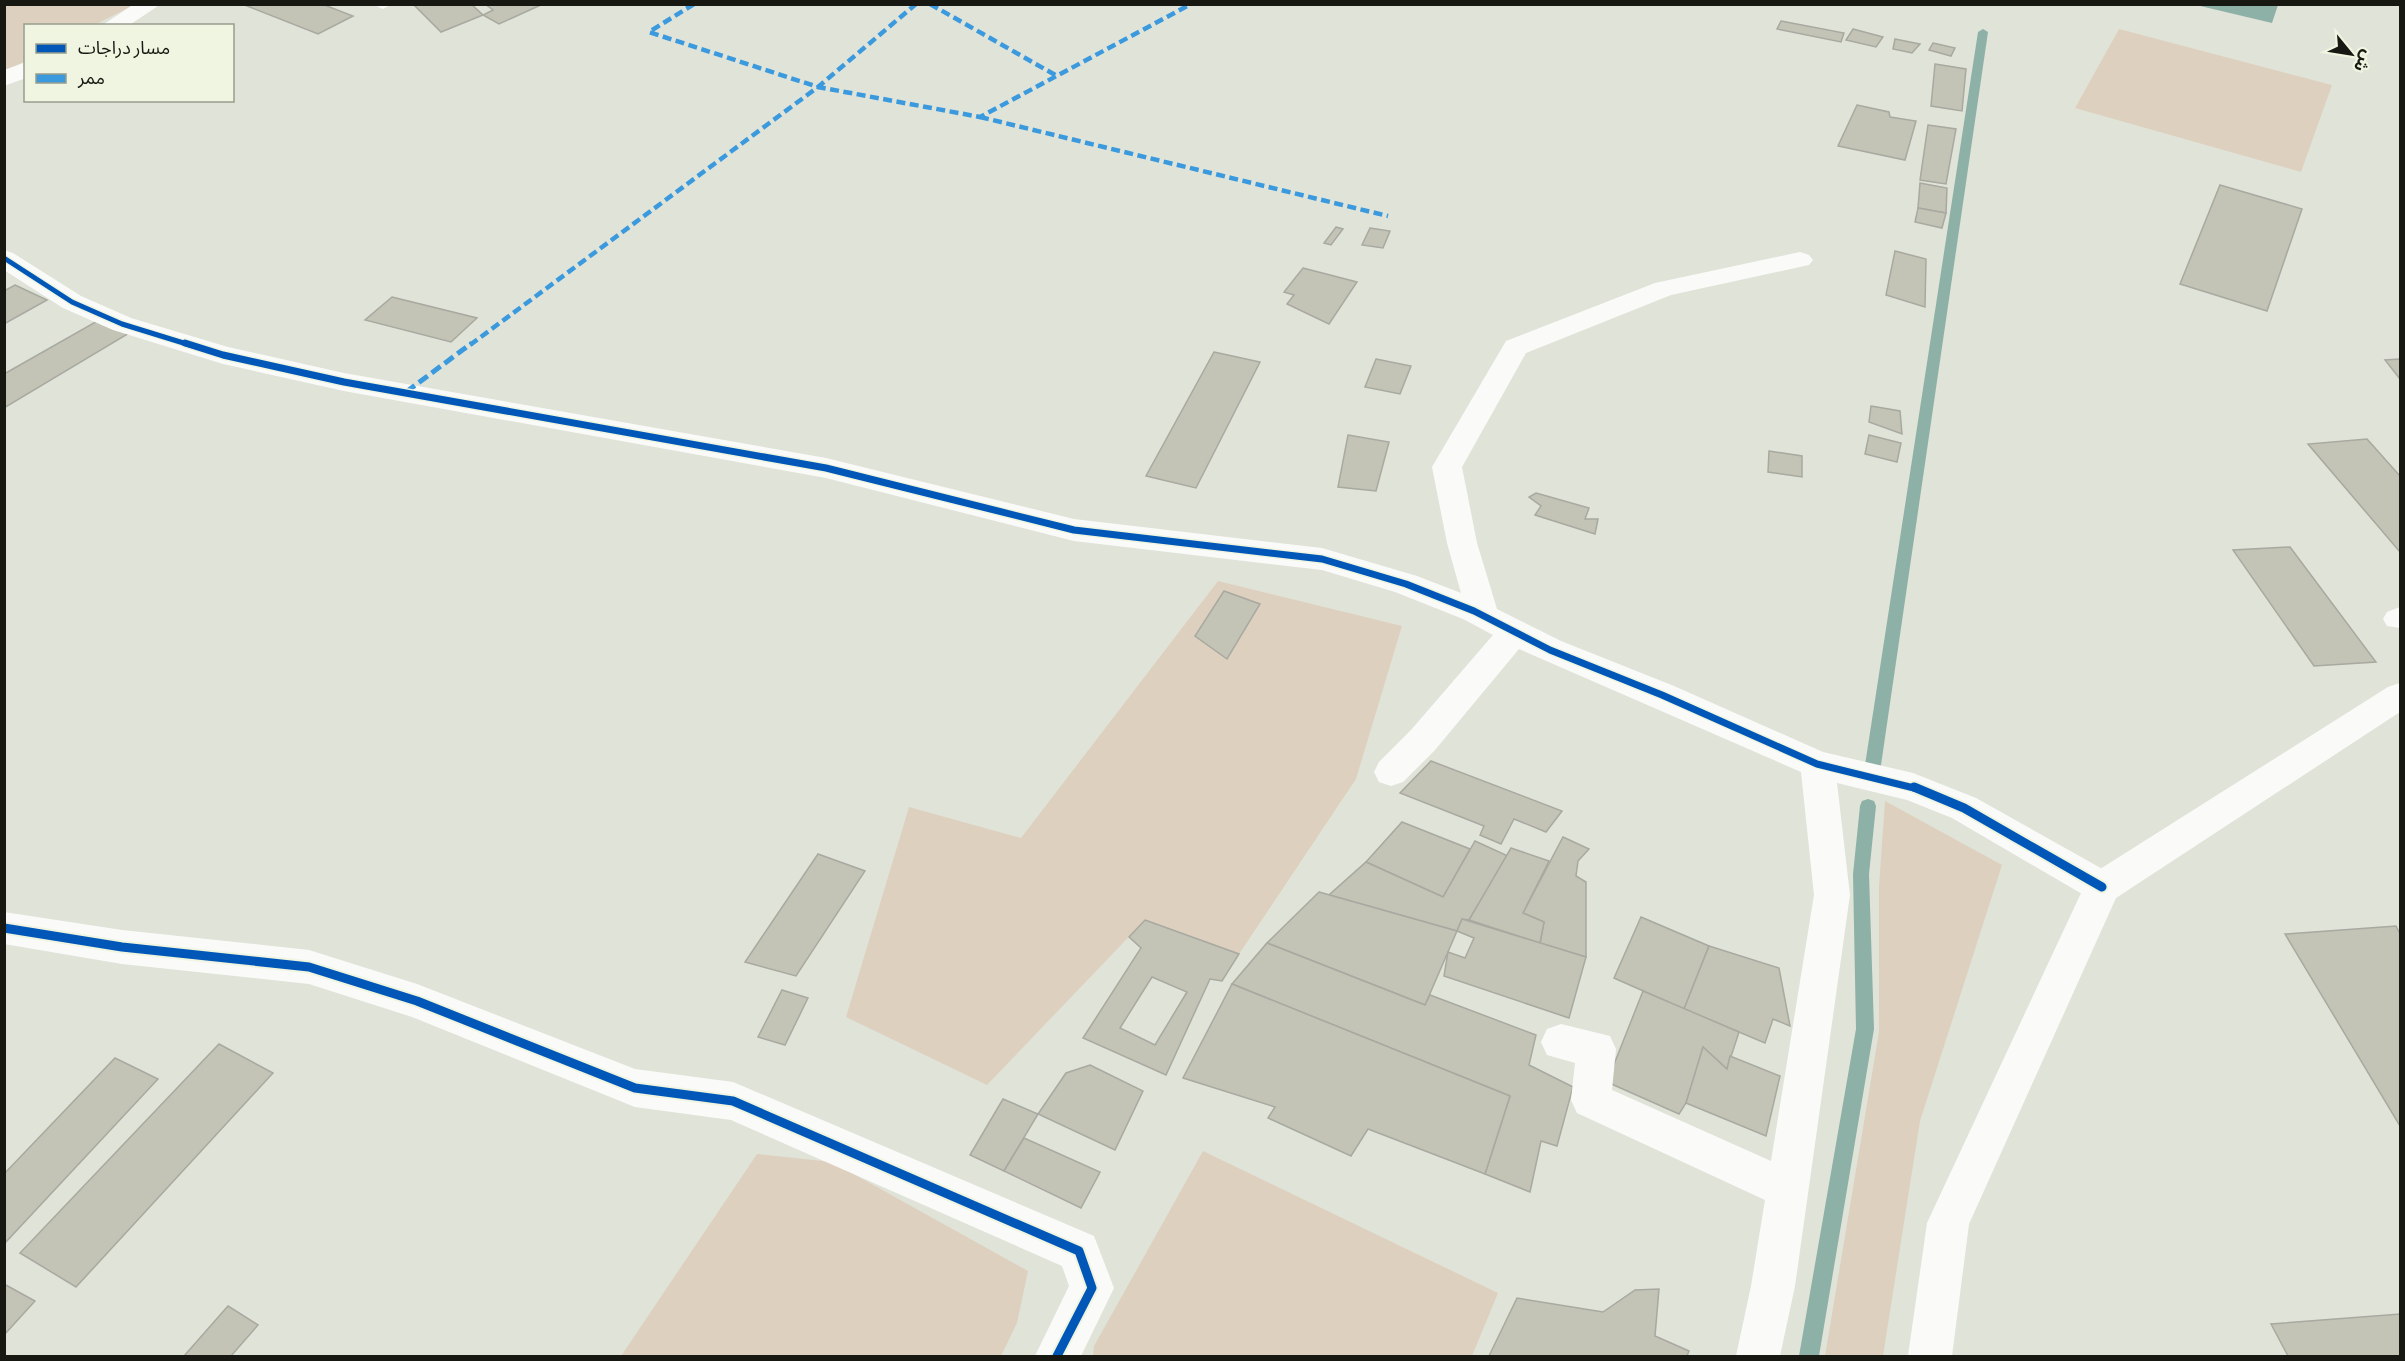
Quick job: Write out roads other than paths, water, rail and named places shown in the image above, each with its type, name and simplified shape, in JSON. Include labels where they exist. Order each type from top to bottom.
[{"type":"street","points":[[115,24],[151,4]]},
{"type":"street","points":[[4,80],[24,70]]},
{"type":"street","points":[[4,258],[72,302],[112,320],[156,337],[223,355],[344,382],[826,468],[1074,530],[1322,559],[1406,584],[1483,615],[1550,650],[1662,695],[1817,764],[1913,787],[1964,808],[2102,887]]},
{"type":"street","points":[[1483,615],[1462,543],[1447,467],[1516,347],[1664,289],[1800,260]]},
{"type":"street","points":[[1390,772],[1423,740],[1515,632]]},
{"type":"street","points":[[1930,1356],[1948,1223],[2102,887],[2400,696]]},
{"type":"street","points":[[1758,1356],[1773,1286],[1832,895],[1817,764]]},
{"type":"street","points":[[4,928],[122,947],[309,967],[417,1001],[634,1088],[733,1101],[1079,1251],[1092,1288],[1057,1356]]},
{"type":"street","points":[[1561,1042],[1596,1049],[1591,1100],[1787,1189]]},
{"type":"water","points":[[2196,5],[2278,5],[2272,23]]},
{"type":"waterway","points":[[1873,765],[1983,32]]},
{"type":"waterway","points":[[1809,1356],[1865,1029],[1861,874],[1868,806]]}]
